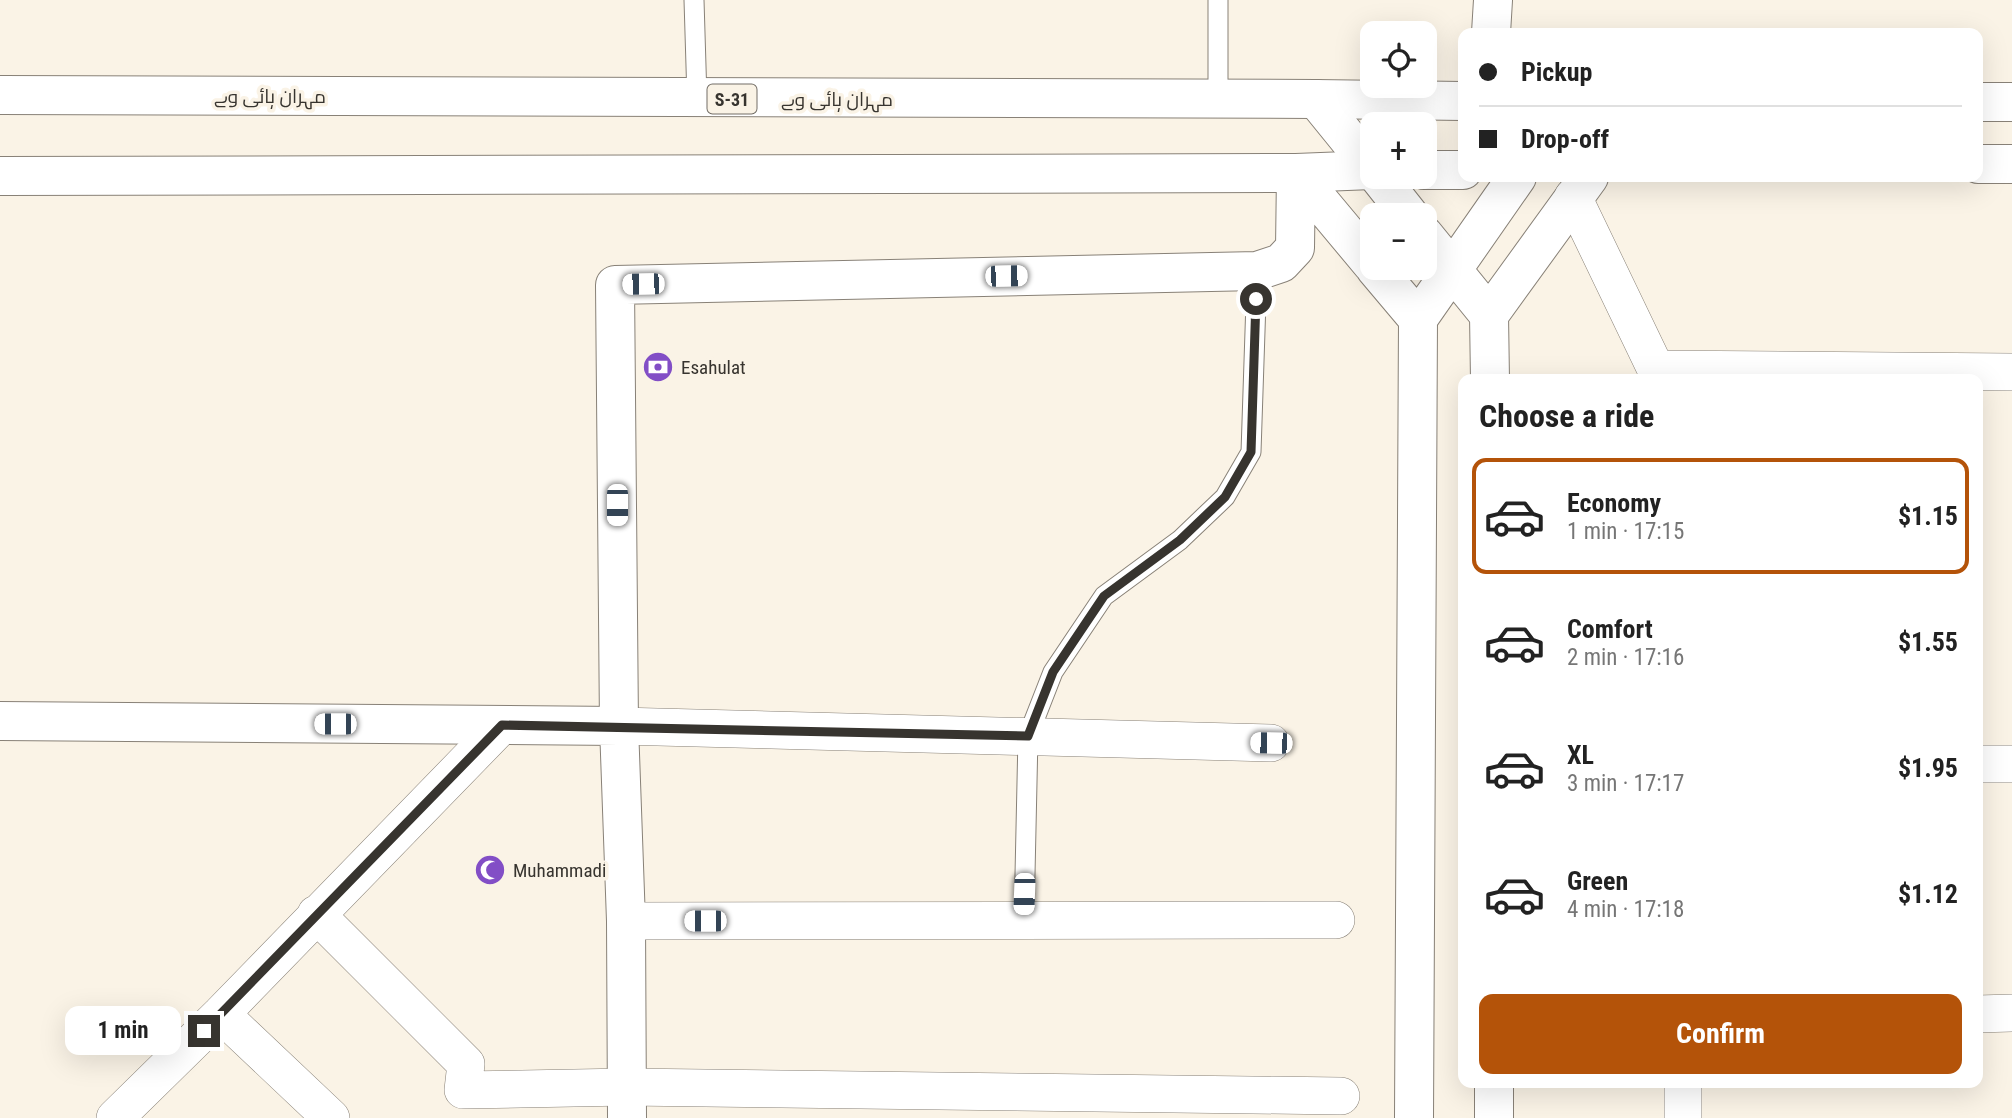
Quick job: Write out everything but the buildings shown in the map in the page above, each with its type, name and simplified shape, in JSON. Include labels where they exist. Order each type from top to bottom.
[{"type":"street","points":[[1491,28],[1493,0]]},
{"type":"street","name":"مہران ہائی وے","points":[[0,95],[1458,101]]},
{"type":"street","points":[[1316,99],[1360,154]]},
{"type":"street","points":[[1983,102],[2012,102]]},
{"type":"street","points":[[1983,164],[2012,164]]},
{"type":"street","points":[[0,176],[1296,173],[1360,170]]},
{"type":"street","points":[[1437,170],[1458,170]]},
{"type":"street","points":[[1296,173],[1360,249]]},
{"type":"street","points":[[627,1103],[626,921],[619,726],[615,285],[1257,271],[1281,262],[1295,248],[1296,173]]},
{"type":"street","points":[[1414,1118],[1418,318],[1513,182]]},
{"type":"street","points":[[1490,374],[1489,315],[1581,187]]},
{"type":"street","points":[[1581,187],[1658,374],[2012,372]]},
{"type":"street","points":[[1388,189],[1400,203]]},
{"type":"street","points":[[1437,252],[1489,315]]},
{"type":"street","points":[[1386,280],[1418,318]]},
{"type":"street","points":[[0,721],[619,726],[1271,743]]},
{"type":"street","points":[[115,1118],[221,1014],[502,725]]},
{"type":"street","points":[[1983,764],[2012,764]]},
{"type":"street","points":[[316,914],[466,1063],[463,1090],[627,1103],[1341,1096]]},
{"type":"street","points":[[626,921],[1336,920]]},
{"type":"street","points":[[1983,1014],[2012,1013]]},
{"type":"street","points":[[221,1014],[331,1118]]},
{"type":"street","points":[[1494,1088],[1494,1118]]},
{"type":"street","points":[[1683,1088],[1683,1118]]},
{"type":"lane","points":[[694,0],[697,99]]},
{"type":"lane","points":[[1218,0],[1218,99]]},
{"type":"lane","points":[[1024,921],[1028,736],[1053,672],[1104,596],[1180,540],[1225,497],[1251,452],[1257,271]]},
{"type":"place","name":"Esahulat","points":[[658,367]]},
{"type":"place","name":"Muhammadi","points":[[490,870]]},
{"type":"route","points":[[204,1031],[502,725],[1028,736],[1053,672],[1104,596],[1180,540],[1225,497],[1251,452],[1256,299]]}]
